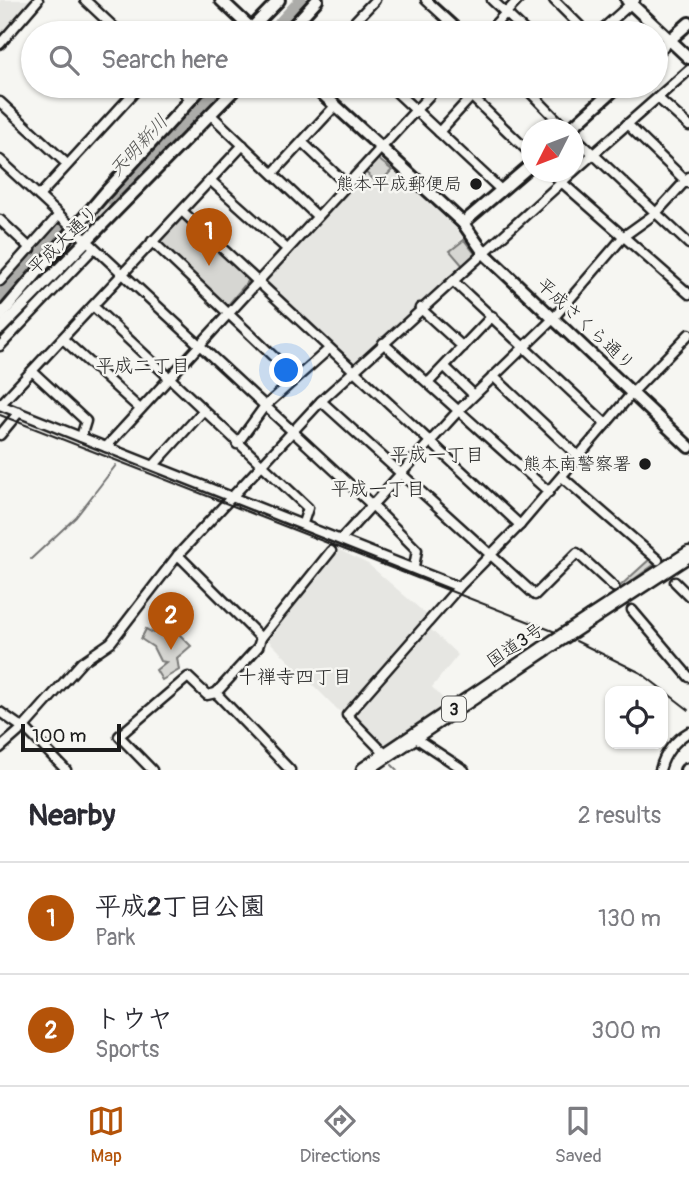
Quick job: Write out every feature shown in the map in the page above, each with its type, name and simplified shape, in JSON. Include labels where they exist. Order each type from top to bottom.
[{"type":"highway","name":"国道3号","points":[[376,770],[689,554]]},
{"type":"highway","name":"国道3号","points":[[593,621],[689,561]]},
{"type":"highway","name":"国道3号","points":[[364,770],[547,652]]},
{"type":"street","points":[[0,44],[38,0]]},
{"type":"street","points":[[85,0],[107,21]]},
{"type":"street","points":[[261,21],[279,0]]},
{"type":"street","points":[[298,21],[317,0]]},
{"type":"street","points":[[355,21],[375,0]]},
{"type":"street","points":[[426,0],[449,21]]},
{"type":"street","points":[[492,0],[514,21]]},
{"type":"street","points":[[498,21],[518,0]]},
{"type":"street","points":[[554,0],[575,21]]},
{"type":"street","points":[[225,1],[242,21]]},
{"type":"street","points":[[610,21],[631,1],[650,21]]},
{"type":"street","points":[[689,23],[669,40],[689,58]]},
{"type":"street","points":[[668,89],[689,70]]},
{"type":"street","points":[[39,196],[66,163],[128,98]]},
{"type":"street","name":"平成大通り","points":[[0,329],[89,246],[226,98]]},
{"type":"street","name":"平成さくら通り","points":[[327,98],[463,223],[484,253],[689,447]]},
{"type":"street","points":[[403,98],[501,190]]},
{"type":"street","points":[[106,447],[426,98]]},
{"type":"street","points":[[439,132],[469,98]]},
{"type":"street","points":[[473,98],[521,145]]},
{"type":"street","points":[[537,98],[557,119]]},
{"type":"street","points":[[580,119],[604,98]]},
{"type":"street","points":[[584,162],[658,98],[689,127]]},
{"type":"street","name":"平成大通り","points":[[0,316],[191,100]]},
{"type":"street","points":[[0,102],[66,163]]},
{"type":"street","points":[[273,173],[335,105]]},
{"type":"street","points":[[210,114],[317,215]]},
{"type":"street","points":[[342,538],[460,409],[554,317],[624,236],[656,213],[688,180],[627,124]]},
{"type":"street","points":[[302,142],[345,184]]},
{"type":"street","points":[[243,145],[0,405],[342,538],[459,587]]},
{"type":"street","points":[[584,146],[689,244]]},
{"type":"street","points":[[0,160],[121,276],[373,506],[417,550],[414,567]]},
{"type":"street","points":[[463,223],[521,173]]},
{"type":"street","points":[[211,180],[287,249]]},
{"type":"street","points":[[0,748],[24,727],[82,662],[111,642],[178,555],[321,401],[560,182]]},
{"type":"street","points":[[562,182],[689,294]]},
{"type":"street","points":[[182,211],[520,525]]},
{"type":"street","points":[[0,281],[58,216]]},
{"type":"street","points":[[0,220],[31,248]]},
{"type":"street","points":[[152,241],[296,378]]},
{"type":"street","points":[[0,346],[89,246]]},
{"type":"street","points":[[453,281],[606,424]]},
{"type":"street","points":[[93,306],[308,508],[303,523]]},
{"type":"street","points":[[420,308],[463,347]]},
{"type":"street","points":[[429,382],[492,316]]},
{"type":"street","points":[[386,755],[347,715],[459,587],[520,525],[633,392],[689,334]]},
{"type":"street","points":[[63,339],[140,409]]},
{"type":"street","points":[[383,343],[460,409],[549,492]]},
{"type":"street","points":[[237,444],[264,407],[329,349]]},
{"type":"street","points":[[445,367],[474,395]]},
{"type":"street","points":[[32,371],[86,421],[81,437]]},
{"type":"street","points":[[493,376],[579,457]]},
{"type":"street","points":[[321,401],[535,596],[577,554],[614,587]]},
{"type":"street","points":[[154,466],[203,411]]},
{"type":"street","points":[[0,435],[19,412]]},
{"type":"street","points":[[562,477],[658,560]]},
{"type":"street","points":[[148,769],[119,736],[188,677],[207,695],[216,693],[258,647],[261,638],[331,551]]},
{"type":"street","points":[[178,555],[261,638]]},
{"type":"street","points":[[675,582],[689,596]]},
{"type":"street","points":[[632,610],[689,677]]},
{"type":"street","points":[[216,693],[290,770]]},
{"type":"street","points":[[0,712],[24,727],[66,770]]},
{"type":"street","points":[[660,770],[667,754],[679,738],[689,732]]},
{"type":"street","points":[[420,741],[464,770]]},
{"type":"shaded area","points":[[0,0],[30,0],[0,36]]},
{"type":"shaded area","points":[[378,159],[392,170],[379,184],[365,172]]},
{"type":"shaded area","points":[[363,170],[379,186],[394,171],[456,228],[463,238],[449,251],[462,266],[352,364],[262,281]]},
{"type":"shaded area","points":[[108,196],[118,205],[86,235],[81,227]]},
{"type":"shaded area","points":[[179,216],[250,279],[227,306],[157,244],[157,240]]},
{"type":"shaded area","points":[[464,240],[476,255],[463,266],[450,251]]},
{"type":"shaded area","points":[[333,547],[368,564],[427,615],[426,625],[458,655],[432,687],[450,706],[385,750],[344,710],[339,711],[266,638],[327,562]]},
{"type":"shaded area","points":[[650,559],[655,564],[619,590],[618,588]]},
{"type":"shaded area","points":[[166,621],[191,646],[177,658],[179,670],[162,680],[156,670],[166,662],[160,661],[153,647],[141,639],[146,629],[153,633]]},
{"type":"waterway","name":"天明新川","points":[[282,21],[301,0]]},
{"type":"waterway","name":"天明新川","points":[[113,200],[210,98]]},
{"type":"waterway","name":"天明新川","points":[[0,297],[62,228]]},
{"type":"waterway","points":[[31,559],[76,517],[116,465]]},
{"type":"waterway","points":[[677,746],[689,737]]},
{"type":"waterway","points":[[392,765],[397,770]]},
{"type":"railway","points":[[0,415],[558,633]]},
{"type":"railway","points":[[576,641],[641,673],[689,710]]},
{"type":"place","name":"熊本平成郵便局","points":[[476,184]]},
{"type":"place","name":"平成2丁目公園","points":[[209,266]]},
{"type":"place","name":"熊本南警察署","points":[[645,464]]},
{"type":"place","name":"トウヤ","points":[[171,650]]},
{"type":"district","name":"平成二丁目","points":[[143,365]]},
{"type":"district","name":"平成一丁目","points":[[437,454]]},
{"type":"district","name":"平成一丁目","points":[[378,488]]},
{"type":"district","name":"十禅寺四丁目","points":[[295,676]]}]
